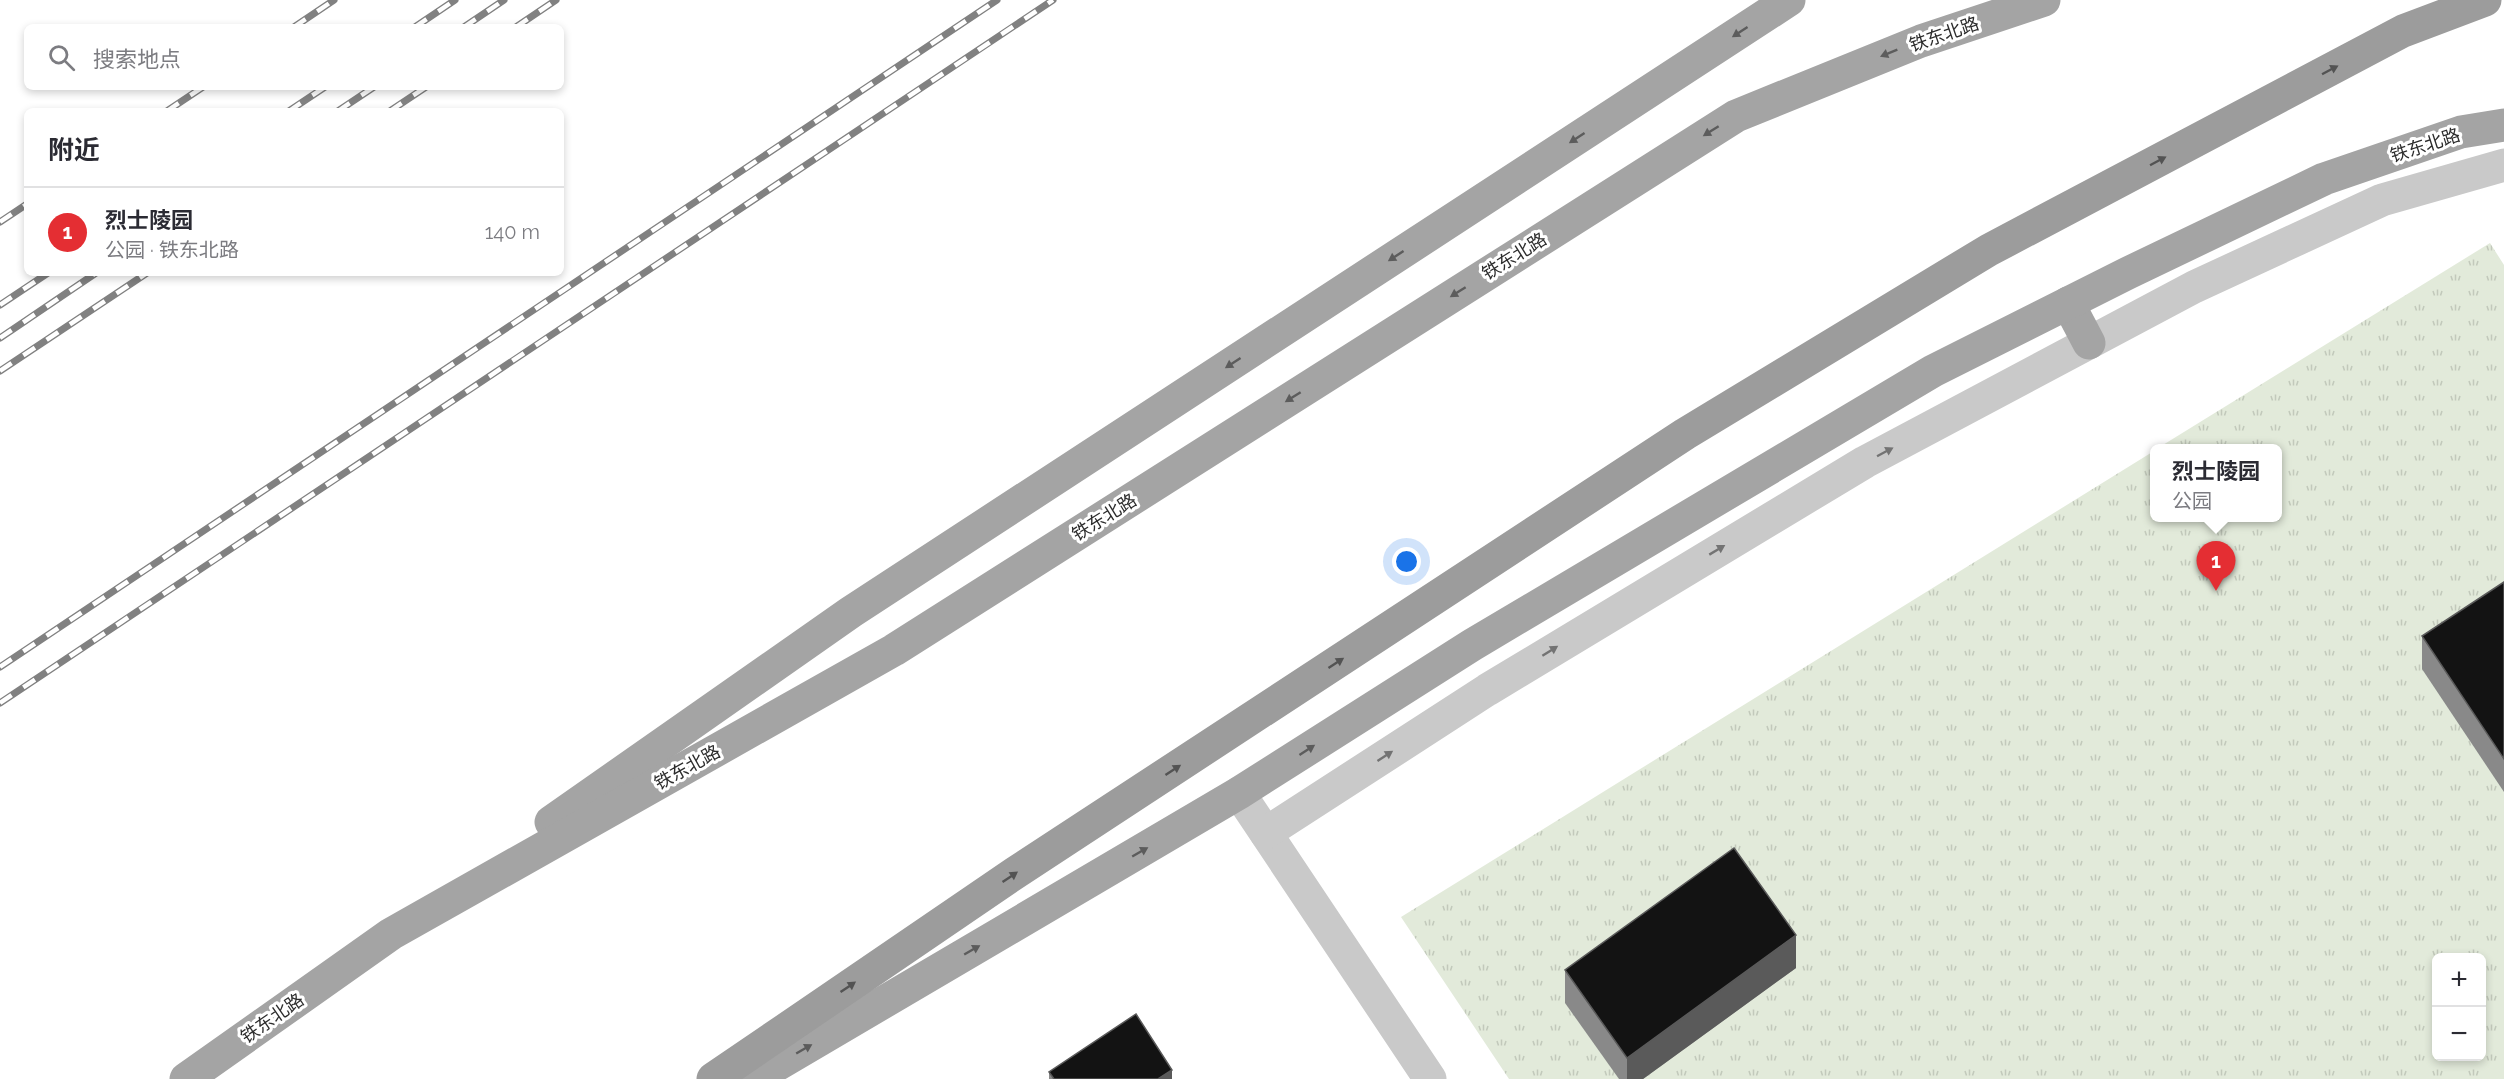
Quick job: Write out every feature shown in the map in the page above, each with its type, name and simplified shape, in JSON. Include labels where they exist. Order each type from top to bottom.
[{"type":"highway","points":[[713,1079],[1015,873],[1685,434],[1989,250],[2403,32],[2485,0]]},
{"type":"main road","points":[[391,934],[851,612],[1789,0]]},
{"type":"main road","name":"铁东北路","points":[[186,1079],[391,934],[894,650],[1736,116],[1920,41],[2044,0]]},
{"type":"main road","name":"铁东北路","points":[[753,1079],[1239,793],[1472,645],[1933,371],[2324,178],[2461,132],[2504,125]]},
{"type":"main road","points":[[2068,303],[2089,343]]},
{"type":"street","points":[[1266,833],[1487,690],[1865,462],[2194,287],[2382,200],[2504,165]]},
{"type":"street","points":[[1239,793],[1430,1079]]},
{"type":"green space","points":[[2490,243],[2504,265],[2504,1079],[1509,1079],[1401,917],[2150,453],[2150,522],[2282,522],[2282,444],[2164,444]]},
{"type":"building","points":[[2504,582],[2504,759],[2422,636]]},
{"type":"building","points":[[1734,848],[1796,935],[1627,1058],[1565,970]]},
{"type":"building","points":[[1136,1014],[1172,1070],[1158,1079],[1054,1079],[1049,1072]]},
{"type":"railway","points":[[298,24],[334,0]]},
{"type":"railway","points":[[419,24],[455,0]]},
{"type":"railway","points":[[468,24],[504,0]]},
{"type":"railway","points":[[520,24],[556,0]]},
{"type":"railway","points":[[0,667],[997,0]]},
{"type":"railway","points":[[0,703],[1053,0]]},
{"type":"railway","points":[[172,108],[198,90]]},
{"type":"railway","points":[[294,108],[320,90]]},
{"type":"railway","points":[[342,108],[370,90]]},
{"type":"railway","points":[[394,108],[422,90]]},
{"type":"railway","points":[[0,222],[24,206]]},
{"type":"railway","points":[[0,305],[44,276]]},
{"type":"railway","points":[[0,338],[92,276]]},
{"type":"railway","points":[[0,371],[142,276]]},
{"type":"place","name":"烈士陵园","points":[[2216,591]]}]
